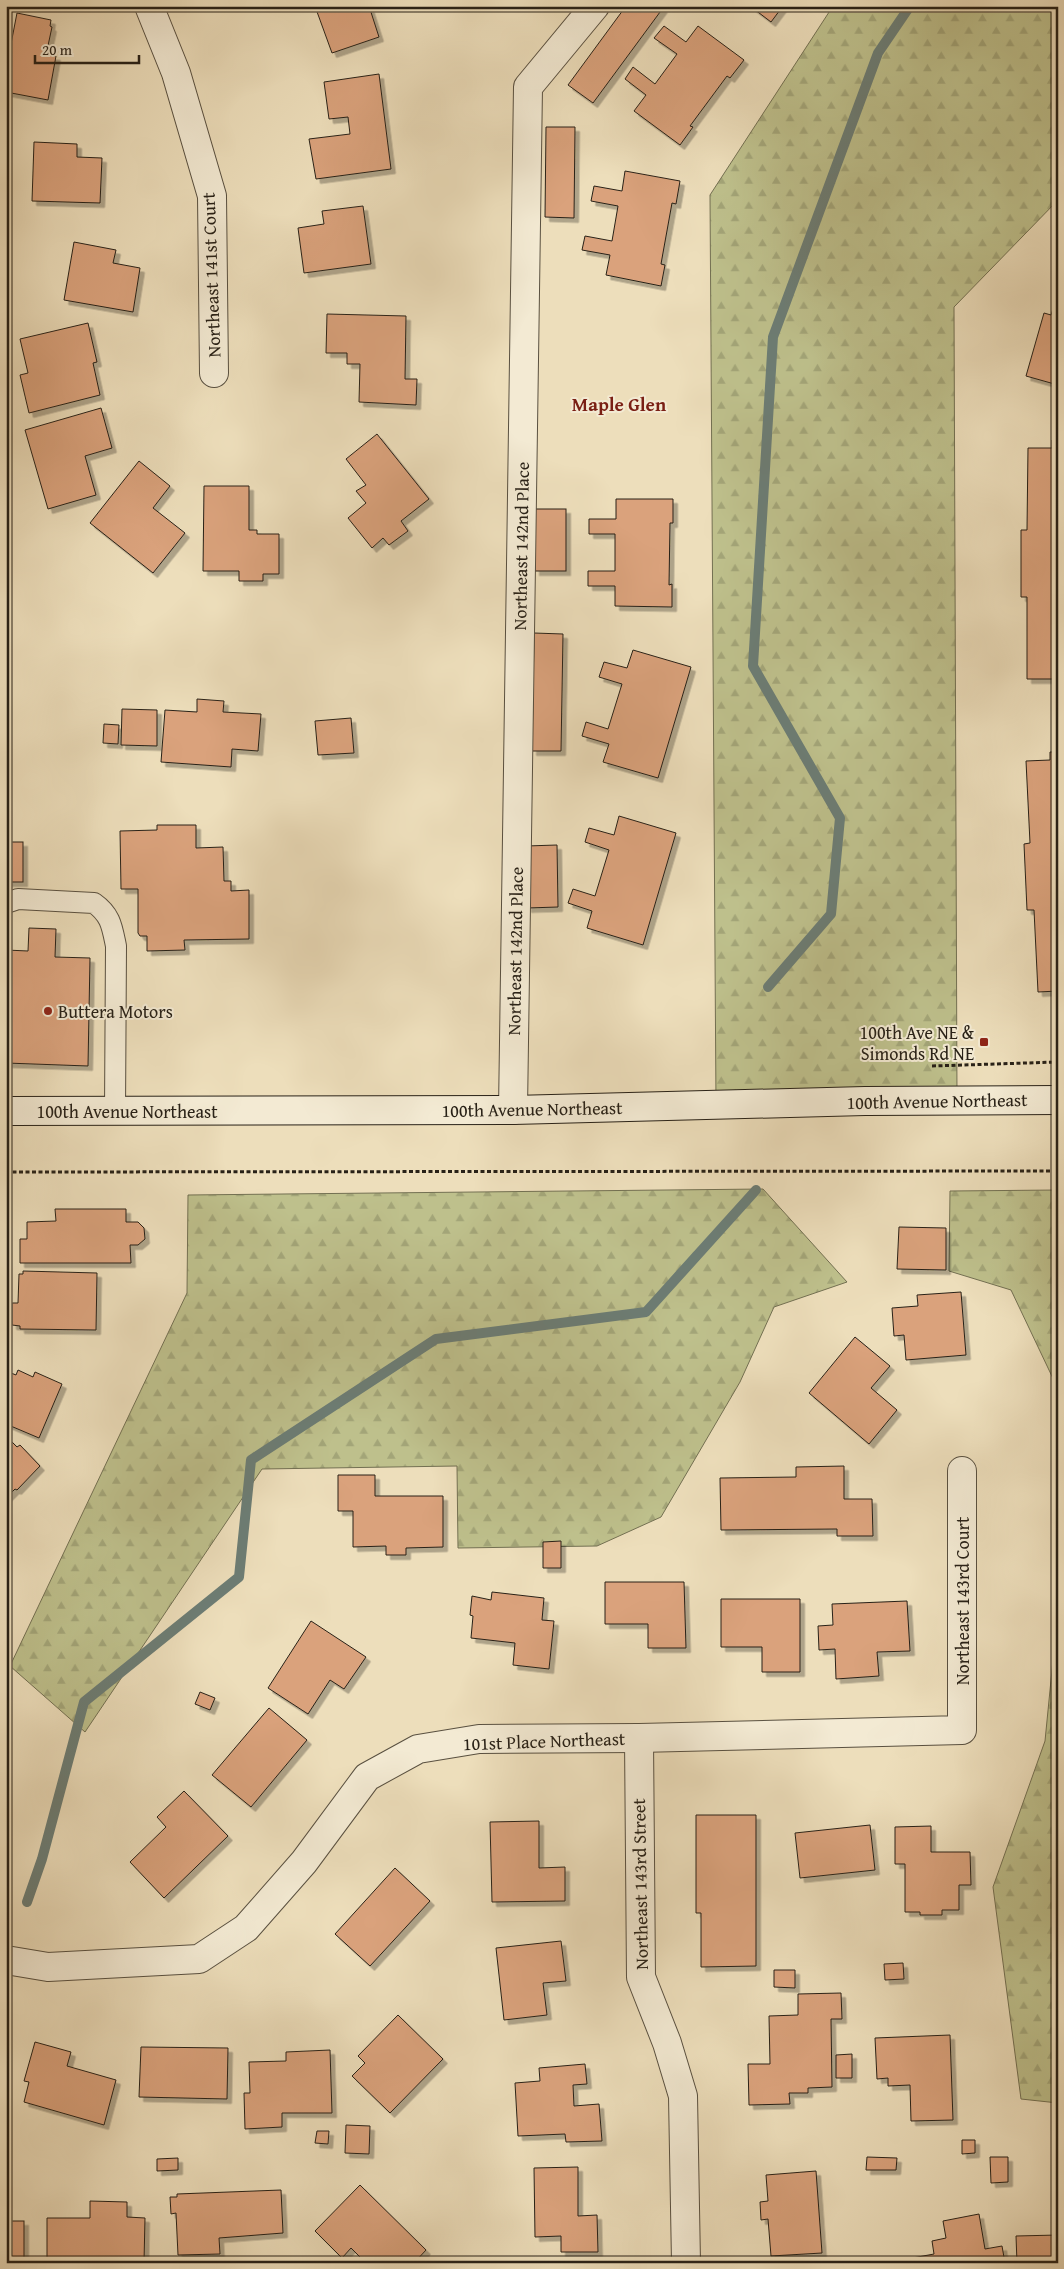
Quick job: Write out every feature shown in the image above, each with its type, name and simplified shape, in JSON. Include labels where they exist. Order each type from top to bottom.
[{"type":"street","name":"Northeast 141st Court","points":[[149,6],[176,73],[212,196],[214,373]]},
{"type":"street","name":"Northeast 142nd Place","points":[[513,1110],[528,88],[595,6]]},
{"type":"street","name":"100th Avenue Northeast","points":[[6,1111],[513,1110],[865,1101],[1058,1100]]},
{"type":"street","name":"Northeast 143rd Court","points":[[962,1472],[962,1730]]},
{"type":"street","name":"101st Place Northeast","points":[[6,1960],[48,1967],[199,1959],[246,1928],[304,1862],[367,1777],[418,1750],[479,1739],[639,1738],[962,1730]]},
{"type":"street","name":"Northeast 143rd Street","points":[[639,1738],[641,1977],[666,2043],[683,2096],[686,2263]]},
{"type":"lane","points":[[6,902],[18,900],[94,903],[104,910],[110,921],[116,946],[115,1111]]},
{"type":"path","points":[[6,1172],[1058,1171]]},
{"type":"green space","points":[[833,6],[1058,6],[1058,200],[954,307],[957,1099],[716,1105],[710,195]]},
{"type":"green space","points":[[763,1189],[847,1282],[774,1307],[740,1382],[661,1517],[597,1546],[458,1548],[457,1466],[262,1469],[85,1732],[10,1666],[187,1293],[188,1195]]},
{"type":"green space","points":[[1058,1190],[1058,1389],[1011,1290],[949,1271],[950,1191]]},
{"type":"green space","points":[[1058,1609],[1058,2103],[1021,2099],[993,1887],[1045,1741]]},
{"type":"building","points":[[324,6],[369,6],[379,37],[332,53],[316,9]]},
{"type":"building","points":[[626,6],[663,8],[593,103],[568,85]]},
{"type":"building","points":[[750,6],[783,6],[771,22]]},
{"type":"building","points":[[17,13],[51,20],[50,26],[52,27],[46,55],[56,56],[48,100],[6,92],[6,49],[10,49]]},
{"type":"building","points":[[664,26],[686,42],[698,26],[744,60],[730,78],[727,76],[690,126],[693,127],[680,145],[634,111],[646,95],[625,79],[633,67],[655,84],[677,54],[654,38]]},
{"type":"building","points":[[379,74],[391,169],[316,179],[309,139],[350,134],[348,117],[329,119],[324,82]]},
{"type":"building","points":[[546,127],[575,127],[574,218],[545,217]]},
{"type":"building","points":[[34,142],[77,144],[77,157],[102,158],[100,203],[32,201]]},
{"type":"building","points":[[625,171],[680,181],[676,204],[672,203],[661,264],[665,265],[661,286],[606,275],[610,255],[582,250],[585,236],[612,241],[618,206],[591,201],[594,186],[622,191]]},
{"type":"building","points":[[363,206],[371,264],[304,273],[298,228],[324,224],[322,211]]},
{"type":"building","points":[[74,242],[116,250],[113,263],[140,268],[133,312],[64,300]]},
{"type":"building","points":[[1058,292],[1058,385],[1026,376],[1044,313],[1051,315]]},
{"type":"building","points":[[327,314],[406,316],[405,379],[417,379],[416,405],[359,402],[360,364],[347,364],[347,353],[326,353]]},
{"type":"building","points":[[88,323],[97,362],[93,363],[100,395],[29,413],[20,375],[28,373],[20,339]]},
{"type":"building","points":[[101,408],[112,448],[85,456],[96,495],[48,509],[25,430]]},
{"type":"building","points":[[377,434],[429,499],[401,521],[408,531],[389,545],[383,538],[372,548],[348,518],[366,503],[356,491],[366,485],[346,459]]},
{"type":"building","points":[[1052,440],[1058,440],[1058,679],[1027,679],[1027,597],[1021,597],[1021,530],[1027,530],[1028,448],[1052,448]]},
{"type":"building","points":[[139,461],[170,486],[153,508],[185,533],[153,573],[90,523]]},
{"type":"building","points":[[204,486],[249,486],[249,530],[257,530],[257,534],[279,534],[279,574],[263,574],[263,581],[239,581],[239,571],[203,571]]},
{"type":"building","points":[[616,499],[673,499],[673,523],[670,523],[669,585],[672,584],[672,607],[615,606],[615,586],[588,586],[588,571],[615,571],[615,534],[589,534],[589,519],[616,519]]},
{"type":"building","points":[[535,509],[566,509],[566,571],[535,571]]},
{"type":"building","points":[[534,633],[563,634],[561,751],[532,751]]},
{"type":"building","points":[[633,650],[691,667],[658,778],[603,762],[609,744],[582,736],[586,722],[608,729],[622,684],[599,677],[604,662],[627,668]]},
{"type":"building","points":[[197,699],[224,701],[223,712],[261,714],[258,751],[232,749],[231,767],[161,762],[165,710],[197,712]]},
{"type":"building","points":[[122,709],[157,710],[157,746],[121,745]]},
{"type":"building","points":[[351,718],[354,753],[318,755],[315,721]]},
{"type":"building","points":[[104,724],[119,725],[118,744],[103,743]]},
{"type":"building","points":[[1050,752],[1058,752],[1058,991],[1038,992],[1034,910],[1027,910],[1024,844],[1030,843],[1026,761],[1050,760]]},
{"type":"building","points":[[619,816],[676,833],[643,945],[587,928],[592,911],[568,903],[573,889],[595,896],[609,850],[585,842],[589,828],[614,835]]},
{"type":"building","points":[[157,825],[196,825],[196,848],[223,847],[224,881],[231,881],[231,891],[249,890],[249,939],[184,940],[185,950],[147,951],[147,936],[140,936],[138,933],[138,889],[121,889],[120,831],[157,830]]},
{"type":"building","points":[[6,842],[23,842],[23,882],[6,882]]},
{"type":"building","points":[[557,845],[558,907],[527,908],[526,846]]},
{"type":"building","name":"Buttera Motors","points":[[29,928],[56,929],[55,957],[90,958],[88,1066],[6,1063],[6,950],[28,951]]},
{"type":"building","points":[[55,1209],[126,1209],[126,1222],[138,1222],[144,1228],[145,1239],[138,1245],[130,1245],[131,1263],[20,1263],[20,1239],[27,1239],[27,1222],[56,1221]]},
{"type":"building","points":[[899,1227],[946,1228],[946,1270],[897,1269]]},
{"type":"building","points":[[23,1271],[97,1273],[96,1330],[20,1329],[20,1326],[12,1325],[12,1303],[18,1303],[19,1274],[23,1274]]},
{"type":"building","points":[[961,1292],[966,1355],[906,1360],[904,1335],[894,1336],[892,1308],[918,1306],[917,1295]]},
{"type":"building","points":[[855,1337],[890,1366],[871,1388],[897,1410],[869,1444],[809,1393]]},
{"type":"building","points":[[18,1370],[33,1377],[35,1372],[62,1384],[39,1438],[6,1424],[6,1371],[16,1375]]},
{"type":"building","points":[[6,1436],[17,1447],[20,1445],[40,1466],[17,1490],[15,1489],[6,1498]]},
{"type":"building","points":[[844,1466],[844,1499],[872,1499],[873,1536],[837,1536],[837,1529],[721,1530],[720,1478],[796,1477],[796,1467]]},
{"type":"building","points":[[338,1475],[375,1475],[375,1496],[443,1496],[443,1547],[406,1548],[406,1555],[386,1555],[386,1546],[353,1547],[353,1511],[338,1511]]},
{"type":"building","points":[[561,1541],[561,1568],[543,1568],[543,1542]]},
{"type":"building","points":[[605,1582],[684,1582],[686,1648],[648,1648],[648,1624],[605,1624]]},
{"type":"building","points":[[492,1592],[544,1598],[542,1620],[554,1621],[549,1669],[513,1665],[515,1643],[471,1638],[473,1616],[470,1615],[472,1596],[491,1600]]},
{"type":"building","points":[[721,1599],[800,1599],[800,1672],[762,1672],[762,1647],[721,1647]]},
{"type":"building","points":[[907,1601],[910,1651],[877,1652],[879,1676],[836,1679],[835,1649],[819,1650],[818,1626],[833,1625],[832,1604]]},
{"type":"building","points":[[311,1621],[366,1657],[344,1689],[330,1680],[308,1714],[268,1688]]},
{"type":"building","points":[[200,1692],[215,1698],[210,1710],[195,1704]]},
{"type":"building","points":[[269,1708],[307,1740],[251,1807],[212,1775]]},
{"type":"building","points":[[184,1791],[228,1836],[164,1898],[130,1862],[166,1827],[157,1817]]},
{"type":"building","points":[[696,1815],[756,1815],[756,1966],[701,1967],[701,1913],[696,1913]]},
{"type":"building","points":[[539,1821],[539,1868],[565,1867],[565,1901],[492,1902],[490,1822]]},
{"type":"building","points":[[870,1825],[875,1870],[800,1878],[795,1833]]},
{"type":"building","points":[[931,1826],[931,1852],[970,1852],[971,1885],[959,1885],[959,1910],[942,1910],[942,1915],[920,1915],[920,1912],[905,1912],[905,1864],[895,1864],[895,1827]]},
{"type":"building","points":[[395,1868],[430,1901],[370,1966],[335,1934]]},
{"type":"building","points":[[561,1941],[566,1981],[543,1983],[547,2015],[504,2020],[496,1948]]},
{"type":"building","points":[[903,1963],[904,1979],[885,1980],[884,1964]]},
{"type":"building","points":[[774,1970],[795,1970],[795,1988],[774,1987]]},
{"type":"building","points":[[841,1993],[842,2019],[831,2019],[832,2087],[808,2088],[808,2093],[789,2093],[790,2104],[749,2105],[748,2064],[770,2064],[769,2016],[798,2015],[798,1994]]},
{"type":"building","points":[[398,2015],[443,2059],[390,2113],[352,2076],[365,2063],[358,2056]]},
{"type":"building","points":[[950,2035],[953,2120],[911,2121],[910,2085],[888,2086],[888,2078],[877,2079],[875,2038]]},
{"type":"building","points":[[35,2042],[71,2052],[67,2066],[116,2080],[104,2125],[24,2102],[29,2082],[24,2081]]},
{"type":"building","points":[[141,2047],[228,2048],[227,2099],[139,2097]]},
{"type":"building","points":[[330,2050],[332,2113],[282,2113],[282,2127],[245,2129],[244,2093],[250,2093],[249,2062],[286,2061],[286,2052]]},
{"type":"building","points":[[852,2054],[852,2078],[836,2078],[836,2055]]},
{"type":"building","points":[[585,2064],[587,2084],[573,2085],[574,2106],[599,2104],[602,2141],[566,2142],[565,2134],[518,2136],[515,2083],[540,2081],[539,2068]]},
{"type":"building","points":[[346,2125],[370,2126],[369,2154],[345,2153]]},
{"type":"building","points":[[317,2131],[329,2131],[328,2144],[315,2143]]},
{"type":"building","points":[[962,2140],[975,2140],[975,2153],[962,2154]]},
{"type":"building","points":[[867,2157],[897,2158],[896,2170],[866,2170]]},
{"type":"building","points":[[990,2157],[1008,2157],[1008,2182],[991,2183]]},
{"type":"building","points":[[178,2158],[178,2170],[157,2171],[157,2159]]},
{"type":"building","points":[[578,2167],[578,2216],[597,2215],[598,2252],[561,2252],[561,2236],[535,2237],[534,2168]]},
{"type":"building","points":[[816,2171],[822,2253],[771,2256],[768,2219],[761,2220],[760,2202],[768,2201],[766,2175]]},
{"type":"building","points":[[360,2185],[426,2250],[414,2263],[366,2263],[351,2248],[342,2258],[315,2231]]},
{"type":"building","points":[[281,2190],[283,2233],[219,2238],[220,2254],[178,2255],[176,2213],[171,2214],[170,2197],[177,2197],[177,2194]]},
{"type":"building","points":[[90,2201],[127,2202],[127,2217],[145,2218],[144,2262],[47,2262],[47,2218],[90,2218]]},
{"type":"building","points":[[979,2214],[985,2249],[1002,2246],[1005,2263],[907,2263],[907,2259],[934,2254],[932,2241],[946,2238],[943,2221]]},
{"type":"building","points":[[6,2221],[24,2221],[24,2263],[6,2263]]},
{"type":"building","points":[[1058,2235],[1058,2263],[1017,2263],[1016,2236]]},
{"type":"waterway","points":[[768,987],[831,914],[840,818],[753,666],[773,337],[878,53],[910,6]]},
{"type":"waterway","points":[[27,1902],[42,1859],[84,1702],[239,1577],[251,1460],[436,1339],[646,1312],[756,1190]]},
{"type":"place","name":"Buttera Motors","points":[[48,1011]]},
{"type":"place","name":"100th Ave NE & Simonds Rd NE","points":[[984,1042]]},
{"type":"district","name":"Maple Glen","points":[[619,404]]}]
